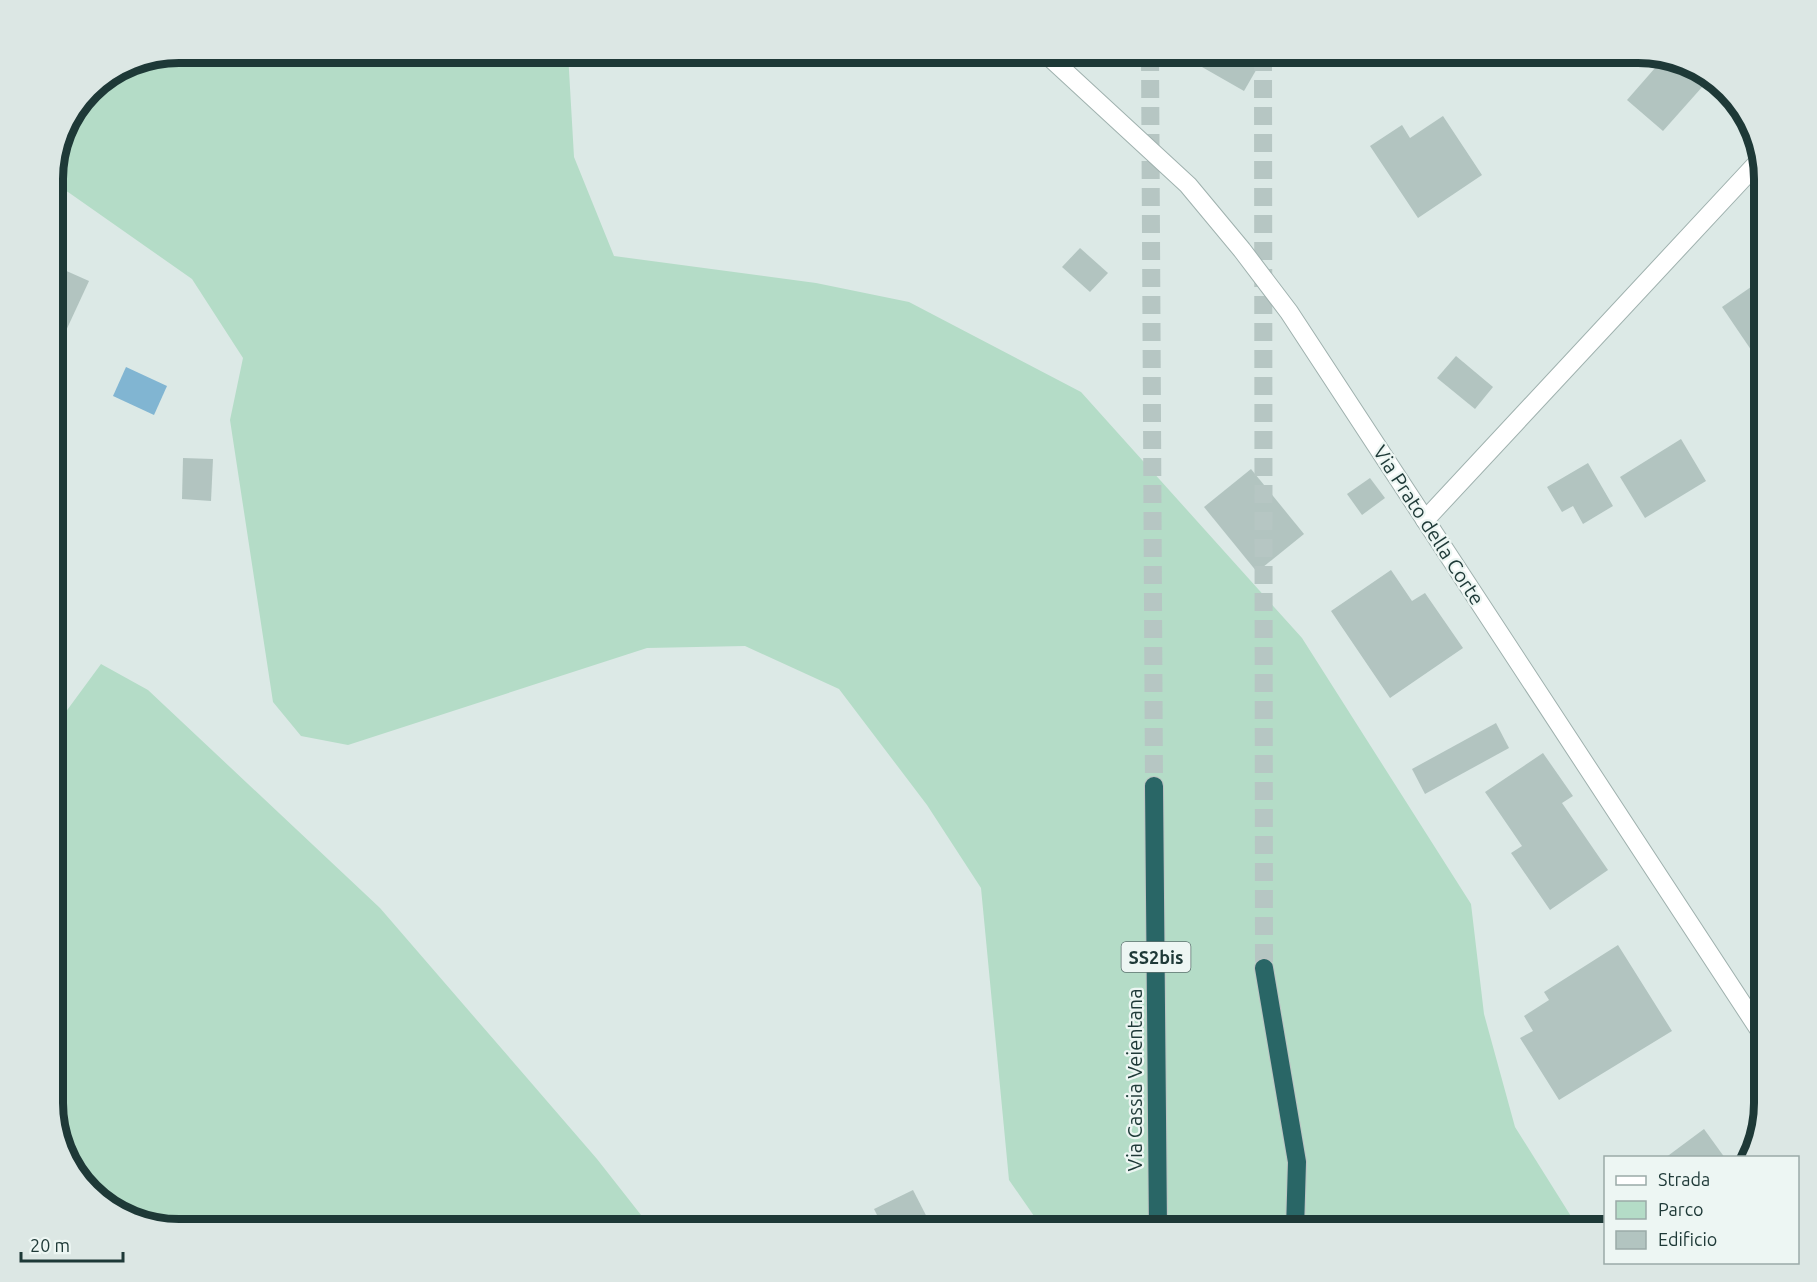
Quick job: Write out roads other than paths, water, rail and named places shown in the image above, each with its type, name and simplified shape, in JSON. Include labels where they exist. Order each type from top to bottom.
[{"type":"highway","name":"Via Cassia Veientana","points":[[1154,786],[1158,1219]]},
{"type":"highway","points":[[1264,968],[1297,1162],[1295,1219]]},
{"type":"street","name":"Via Prato della Corte","points":[[1057,63],[1188,185],[1242,250],[1289,312],[1754,1023]]},
{"type":"street","points":[[1425,520],[1753,167]]},
{"type":"water","points":[[126,367],[167,386],[154,415],[113,396]]},
{"type":"tunnel","points":[[1150,63],[1154,786]]},
{"type":"tunnel","points":[[1263,63],[1264,968]]}]
